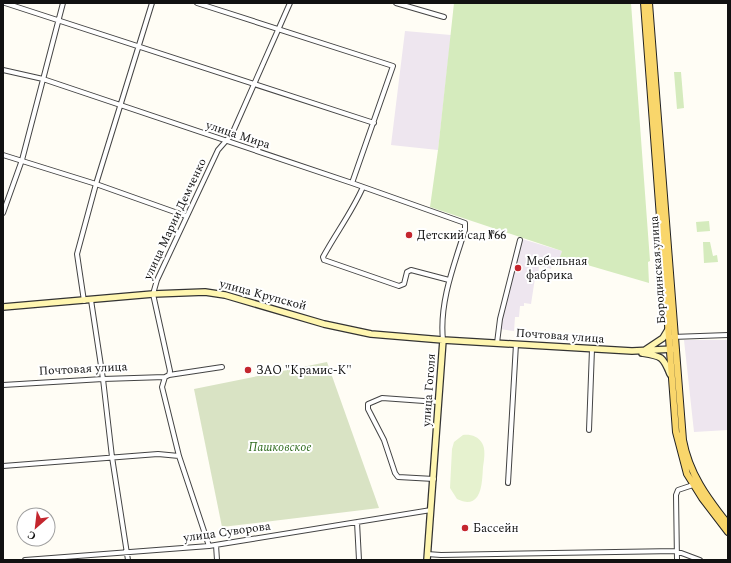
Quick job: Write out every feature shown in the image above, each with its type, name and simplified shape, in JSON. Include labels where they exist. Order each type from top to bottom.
[{"type":"main road","name":"Бородинская улица","points":[[644,3],[669,327],[672,337]]},
{"type":"main road","name":"Бородинская улица","points":[[649,3],[672,337],[671,376],[676,432],[684,464],[693,485],[728,532]]},
{"type":"main road","name":"Бородинская улица","points":[[672,349],[682,431],[688,459],[697,482],[728,524]]},
{"type":"street","points":[[5,3],[139,45],[374,123]]},
{"type":"street","points":[[3,213],[22,160],[63,3]]},
{"type":"street","points":[[84,301],[77,258],[96,184],[152,3]]},
{"type":"street","points":[[197,3],[393,66],[352,183]]},
{"type":"street","name":"улица Марии Демченко","points":[[209,546],[179,456],[162,387],[170,371],[153,294],[157,280],[186,216],[218,150],[232,134],[290,3]]},
{"type":"street","points":[[396,3],[444,18]]},
{"type":"street","name":"улица Мира","points":[[3,70],[43,79],[226,142],[364,187],[465,223]]},
{"type":"street","points":[[3,156],[22,160],[96,184],[186,216]]},
{"type":"street","points":[[364,187],[357,202],[324,257],[327,263],[399,286],[404,284],[407,272],[411,270],[450,280]]},
{"type":"street","name":"улица Гоголя","points":[[427,557],[434,479],[443,340],[442,316],[450,280],[465,230],[465,223]]},
{"type":"street","points":[[497,343],[500,319],[520,240]]},
{"type":"street","name":"улица Крупской","points":[[3,307],[153,294],[205,292],[225,295],[324,324],[360,332],[443,340]]},
{"type":"street","points":[[90,300],[103,378],[112,457],[128,560]]},
{"type":"street","points":[[644,350],[663,338],[669,327]]},
{"type":"street","points":[[672,337],[728,335]]},
{"type":"street","name":"Почтовая улица","points":[[443,340],[632,351],[672,349]]},
{"type":"street","points":[[508,483],[516,344]]},
{"type":"street","points":[[589,430],[592,349]]},
{"type":"street","points":[[632,351],[660,356],[665,361],[671,376]]},
{"type":"street","name":"Почтовая улица","points":[[3,385],[103,378],[167,376],[222,367]]},
{"type":"street","points":[[434,479],[398,477],[395,473],[384,440],[368,409],[368,404],[382,398],[438,402]]},
{"type":"street","points":[[3,466],[158,454],[179,456]]},
{"type":"street","points":[[677,560],[676,495],[678,490],[693,485]]},
{"type":"street","name":"улица Суворова","points":[[25,560],[209,546],[431,510]]},
{"type":"street","points":[[357,522],[359,560]]},
{"type":"street","points":[[216,545],[217,560]]},
{"type":"street","points":[[427,557],[676,551],[700,560]]},
{"type":"shaded area","points":[[405,31],[451,35],[438,150],[391,145]]},
{"type":"shaded area","points":[[522,239],[562,251],[560,260],[558,259],[557,262],[553,261],[551,269],[539,266],[538,278],[535,278],[531,304],[524,303],[524,306],[520,306],[519,317],[515,317],[514,331],[500,329]]},
{"type":"shaded area","points":[[684,340],[728,340],[728,430],[694,432]]},
{"type":"green space","points":[[454,3],[631,3],[650,261],[648,262],[649,283],[560,257],[562,251],[430,207],[438,150]]},
{"type":"green space","points":[[674,72],[681,72],[684,108],[677,109]]},
{"type":"green space","points":[[709,221],[710,231],[697,232],[696,222]]},
{"type":"green space","points":[[703,242],[710,242],[713,256],[717,255],[718,262],[704,263]]},
{"type":"green space","name":"Пашковское","points":[[327,362],[379,508],[222,527],[194,389]]},
{"type":"green space","points":[[463,435],[471,435],[476,437],[484,448],[482,480],[479,494],[471,501],[465,502],[457,499],[450,488],[452,449],[454,442]]},
{"type":"place","name":"Детский сад №66","points":[[409,235]]},
{"type":"place","name":"Мебельная фабрика","points":[[518,268]]},
{"type":"place","name":"ЗАО \"Крамис-К\"","points":[[248,370]]},
{"type":"place","name":"Бассейн","points":[[465,528]]}]
